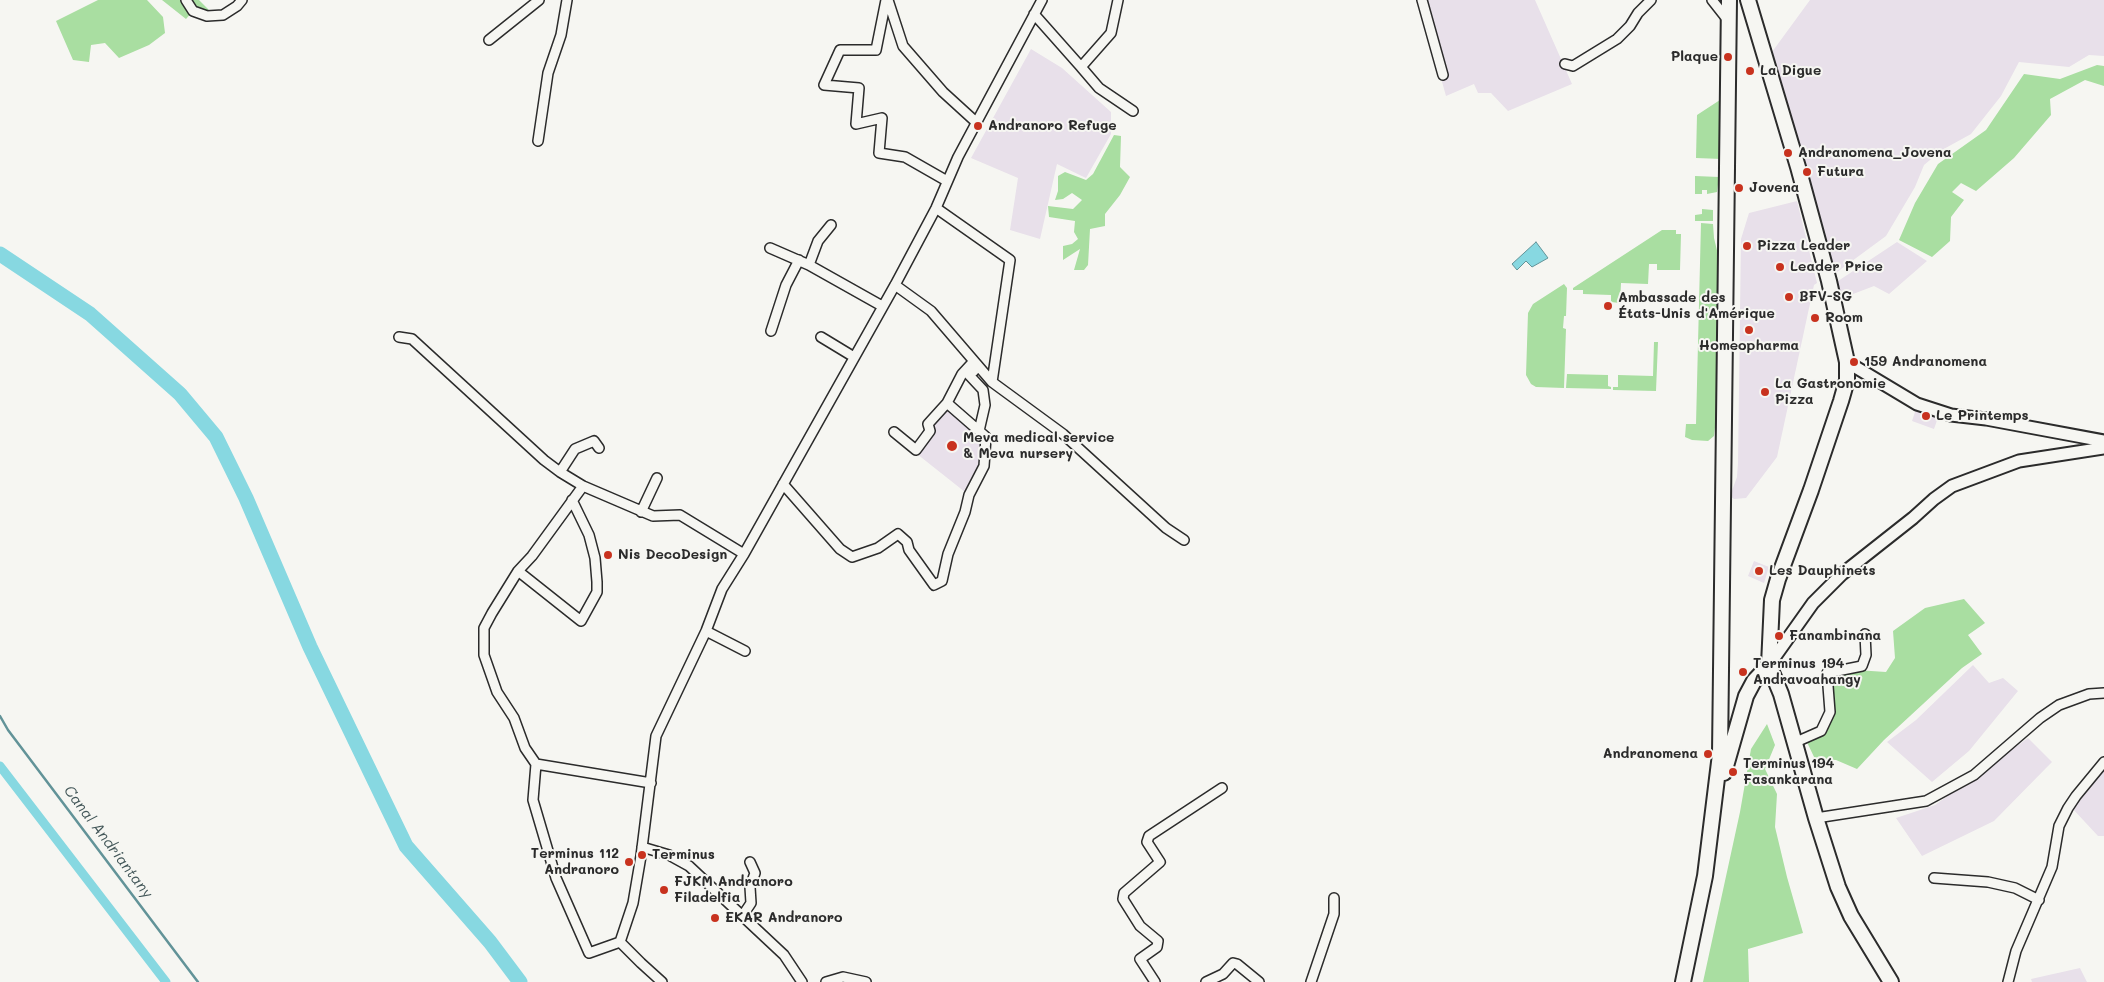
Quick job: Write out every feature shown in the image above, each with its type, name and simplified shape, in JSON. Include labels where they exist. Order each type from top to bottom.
[{"type":"main road","points":[[1683,982],[1705,876],[1714,809],[1720,735],[1728,137],[1727,0]]},
{"type":"main road","points":[[1749,0],[1830,282],[1847,362],[1846,380],[1841,401],[1772,600],[1769,664],[1782,694],[1816,818],[1838,887],[1852,916],[1891,982]]},
{"type":"main road","points":[[1714,809],[1746,696],[1754,680],[1769,664]]},
{"type":"street","points":[[186,0],[193,11],[207,16],[223,15],[238,6],[242,0]]},
{"type":"street","points":[[489,40],[540,0]]},
{"type":"street","points":[[538,142],[548,72],[561,35],[566,0]]},
{"type":"street","points":[[887,0],[903,46],[943,92],[977,123]]},
{"type":"street","points":[[887,0],[876,50],[840,50],[824,85],[859,88],[856,124],[882,118],[879,153],[905,157],[947,180]]},
{"type":"street","points":[[620,942],[633,902],[656,736],[706,631],[722,589],[744,554],[882,306],[895,286],[936,208],[947,180],[1042,0]]},
{"type":"street","points":[[1081,68],[1110,33],[1118,0]]},
{"type":"street","points":[[1422,0],[1443,75]]},
{"type":"street","points":[[1565,64],[1572,66],[1617,39],[1651,0]]},
{"type":"street","points":[[1712,0],[1727,19]]},
{"type":"street","points":[[1034,14],[1099,88],[1133,111]]},
{"type":"street","points":[[936,208],[1010,260],[992,382]]},
{"type":"street","points":[[809,265],[818,241],[831,225]]},
{"type":"street","points":[[770,248],[809,265],[882,306]]},
{"type":"street","points":[[771,330],[786,285],[799,260]]},
{"type":"street","points":[[895,286],[931,311],[992,382],[1063,434],[1166,528],[1184,540]]},
{"type":"street","points":[[399,337],[412,339],[537,454],[560,472],[583,486],[641,512],[653,516],[680,515],[744,554]]},
{"type":"street","points":[[821,337],[854,357]]},
{"type":"street","points":[[894,432],[916,450],[930,431],[928,424],[946,403],[962,374],[974,361]]},
{"type":"street","points":[[974,361],[974,370],[969,375],[983,390],[985,405],[979,431]]},
{"type":"street","points":[[1847,362],[1917,404],[1951,415],[1986,419],[2104,441]]},
{"type":"street","points":[[783,484],[840,549],[852,557],[878,548],[898,534],[907,542],[909,550],[934,585],[942,581],[948,554],[969,495],[984,466],[986,437],[946,403]]},
{"type":"street","points":[[560,472],[575,449],[594,442],[599,448]]},
{"type":"street","points":[[1769,664],[1813,603],[1842,574],[1952,486],[2019,461],[2104,448]]},
{"type":"street","points":[[641,512],[658,478]]},
{"type":"street","points":[[583,486],[532,556],[518,571],[484,628],[484,655],[497,692],[514,718],[525,748],[536,764],[534,800],[556,878],[589,953],[620,942]]},
{"type":"street","points":[[518,571],[581,621],[597,592],[597,582],[595,558],[589,535],[572,500]]},
{"type":"street","points":[[706,631],[745,651]]},
{"type":"street","points":[[1796,742],[1821,731],[1830,712],[1828,673],[1862,666],[1866,655],[1865,634]]},
{"type":"street","points":[[1816,818],[1926,801],[1974,775],[2040,718],[2059,705],[2089,694],[2104,693]]},
{"type":"street","points":[[2008,982],[2016,950],[2052,867],[2059,826],[2068,808],[2104,762]]},
{"type":"street","points":[[536,764],[650,783]]},
{"type":"street","points":[[1155,982],[1140,959],[1157,947],[1158,941],[1140,926],[1123,900],[1124,893],[1160,862],[1147,842],[1149,836],[1222,788]]},
{"type":"street","points":[[642,847],[670,855],[689,866],[784,955],[802,982]]},
{"type":"street","points":[[743,915],[751,903],[750,887],[755,873],[750,862]]},
{"type":"street","points":[[1934,878],[1988,882],[2033,895],[2039,900]]},
{"type":"street","points":[[1311,982],[1334,914],[1334,898]]},
{"type":"street","points":[[620,942],[662,982]]},
{"type":"street","points":[[1206,982],[1223,974],[1233,963],[1237,964],[1259,982]]},
{"type":"street","points":[[826,982],[843,977],[866,982]]},
{"type":"shaded area","points":[[1419,0],[1535,0],[1572,84],[1508,111],[1491,93],[1478,93],[1474,84],[1446,96]]},
{"type":"shaded area","points":[[1810,0],[2104,0],[2104,56],[2089,55],[2069,67],[2019,62],[2001,96],[1971,134],[1942,150],[1924,165],[1915,187],[1886,236],[1833,275],[1772,52]]},
{"type":"shaded area","points":[[1031,49],[1062,68],[1111,112],[1111,134],[1086,178],[1057,164],[1040,239],[1010,230],[1018,178],[971,158]]},
{"type":"shaded area","points":[[1797,201],[1817,283],[1814,285],[1777,457],[1746,498],[1734,499],[1730,496],[1737,477],[1738,463],[1741,239],[1749,213]]},
{"type":"shaded area","points":[[1897,242],[1927,261],[1889,294],[1874,286],[1840,299],[1832,285]]},
{"type":"shaded area","name":"Le Printemps","points":[[1918,403],[1940,412],[1934,429],[1912,421]]},
{"type":"shaded area","name":"Meva medical service & Meva nursery","points":[[947,407],[973,434],[981,437],[980,466],[965,492],[917,454],[933,432],[932,426]]},
{"type":"shaded area","name":"Les Dauphinets","points":[[1754,561],[1769,567],[1764,583],[1748,576]]},
{"type":"shaded area","points":[[1973,665],[1989,683],[2003,678],[2018,691],[1969,751],[1932,782],[1887,742],[1916,720]]},
{"type":"shaded area","points":[[2028,738],[2052,762],[1994,821],[1922,856],[1896,818],[1935,805]]},
{"type":"shaded area","points":[[2104,768],[2104,836],[2098,836],[2071,807]]},
{"type":"shaded area","points":[[2080,968],[2087,982],[2032,982],[2031,979]]},
{"type":"green space","points":[[98,0],[147,0],[163,17],[165,33],[149,45],[119,58],[105,43],[91,45],[89,62],[73,60],[56,21]]},
{"type":"green space","points":[[162,0],[199,0],[209,10],[193,11],[186,19]]},
{"type":"green space","points":[[2097,65],[2104,66],[2104,86],[2085,80],[2050,99],[2051,115],[2014,158],[1976,191],[1961,183],[1952,192],[1964,200],[1951,217],[1950,241],[1932,257],[1899,240],[1915,203],[1938,164],[1986,130],[2024,74],[2060,79]]},
{"type":"green space","points":[[1723,98],[1722,159],[1696,158],[1697,115]]},
{"type":"green space","points":[[1114,135],[1121,136],[1120,167],[1130,177],[1120,195],[1105,214],[1105,226],[1090,229],[1088,265],[1084,270],[1074,270],[1080,249],[1063,260],[1063,246],[1072,244],[1078,239],[1074,232],[1075,221],[1049,217],[1048,206],[1073,209],[1082,200],[1072,193],[1063,199],[1055,200],[1058,191],[1058,176],[1065,172],[1086,180],[1093,174]]},
{"type":"green space","points":[[1695,176],[1719,177],[1717,192],[1707,194],[1707,190],[1702,190],[1702,194],[1695,194]]},
{"type":"green space","points":[[1702,209],[1713,210],[1713,221],[1695,221],[1695,215],[1702,214]]},
{"type":"green space","points":[[1701,223],[1713,224],[1714,238],[1721,267],[1717,411],[1714,436],[1708,441],[1692,440],[1685,437],[1686,424],[1696,424]]},
{"type":"green space","points":[[1662,230],[1676,230],[1676,234],[1681,234],[1680,270],[1657,270],[1657,264],[1649,264],[1648,284],[1621,283],[1620,303],[1611,302],[1611,295],[1583,294],[1583,290],[1573,290],[1573,288]]},
{"type":"green space","points":[[1564,284],[1567,288],[1566,316],[1564,316],[1563,328],[1566,329],[1564,388],[1536,387],[1531,384],[1526,375],[1528,313],[1533,304]]},
{"type":"green space","points":[[1654,342],[1658,342],[1656,391],[1613,390],[1613,387],[1618,387],[1618,375],[1653,376]]},
{"type":"green space","points":[[1567,374],[1608,375],[1608,386],[1611,389],[1566,388]]},
{"type":"green space","points":[[1964,599],[1985,623],[1968,635],[1982,654],[1962,668],[1884,740],[1857,769],[1836,760],[1815,759],[1805,738],[1824,731],[1830,712],[1828,675],[1856,670],[1886,672],[1895,658],[1893,631],[1925,608]]},
{"type":"green space","points":[[1767,724],[1775,745],[1765,769],[1777,794],[1775,827],[1803,933],[1748,949],[1749,982],[1703,982],[1740,812],[1751,749]]},
{"type":"water","points":[[1536,242],[1548,258],[1532,267],[1526,261],[1517,270],[1512,264]]},
{"type":"waterway","points":[[0,254],[90,314],[180,394],[216,437],[246,498],[310,647],[406,846],[490,942],[520,982]]},
{"type":"waterway","name":"Canal Andriantany","points":[[0,716],[8,730],[198,982]]},
{"type":"waterway","points":[[0,766],[166,982]]},
{"type":"place","name":"Plaque","points":[[1728,57]]},
{"type":"place","name":"La Digue","points":[[1750,71]]},
{"type":"place","name":"Andranoro Refuge","points":[[978,126]]},
{"type":"place","name":"Andranomena_Jovena","points":[[1788,153]]},
{"type":"place","name":"Futura","points":[[1807,172]]},
{"type":"place","name":"Jovena","points":[[1739,188]]},
{"type":"place","name":"Pizza Leader","points":[[1747,246]]},
{"type":"place","name":"Leader Price","points":[[1780,267]]},
{"type":"place","name":"BFV-SG","points":[[1789,297]]},
{"type":"place","name":"Ambassade des États-Unis d'Amérique","points":[[1608,306]]},
{"type":"place","name":"Room","points":[[1815,318]]},
{"type":"place","name":"Homeopharma","points":[[1749,330]]},
{"type":"place","name":"159 Andranomena","points":[[1854,362]]},
{"type":"place","name":"La Gastronomie Pizza","points":[[1765,392]]},
{"type":"place","name":"Le Printemps","points":[[1926,416]]},
{"type":"place","name":"Meva medical service & Meva nursery","points":[[952,446]]},
{"type":"place","name":"Nis DecoDesign","points":[[608,555]]},
{"type":"place","name":"Les Dauphinets","points":[[1759,571]]},
{"type":"place","name":"Fanambinana","points":[[1779,636]]},
{"type":"place","name":"Terminus 194 Andravoahangy","points":[[1743,672]]},
{"type":"place","name":"Andranomena","points":[[1708,754]]},
{"type":"place","name":"Terminus 194 Fasankarana","points":[[1733,772]]},
{"type":"place","name":"Terminus","points":[[642,855]]},
{"type":"place","name":"Terminus 112 Andranoro","points":[[629,862]]},
{"type":"place","name":"FJKM Andranoro Filadelfia","points":[[664,890]]},
{"type":"place","name":"EKAR Andranoro","points":[[715,918]]}]
